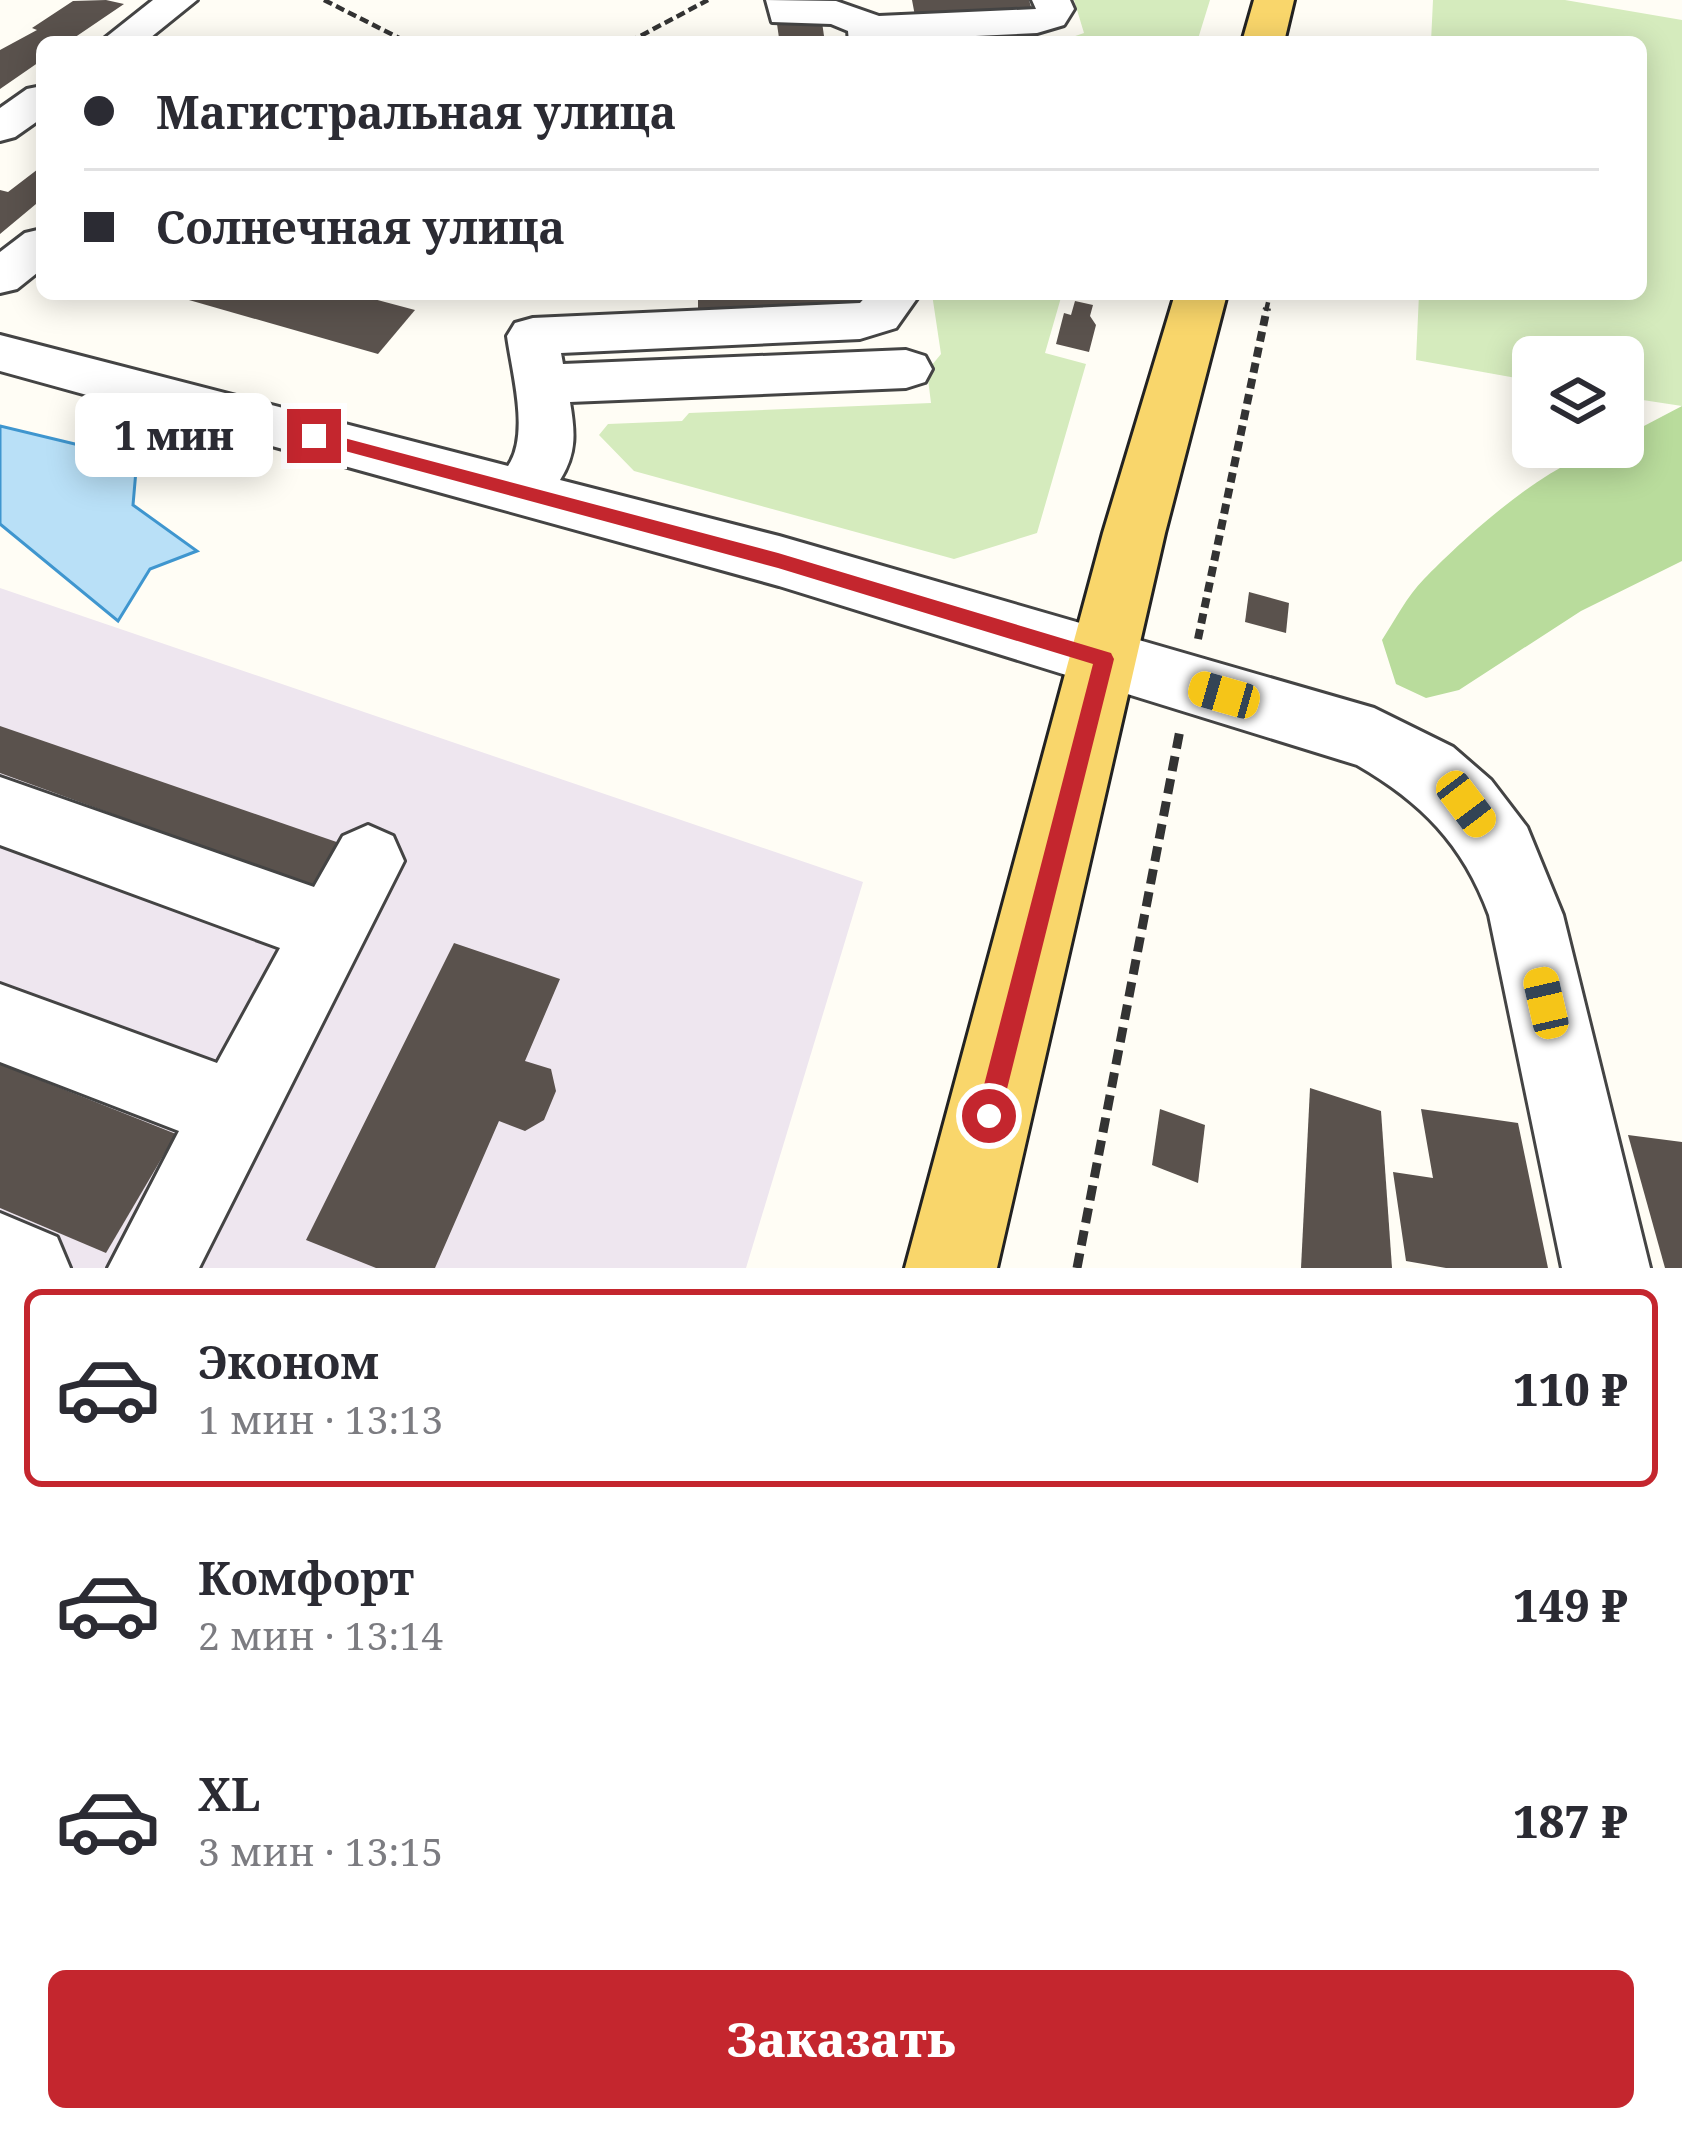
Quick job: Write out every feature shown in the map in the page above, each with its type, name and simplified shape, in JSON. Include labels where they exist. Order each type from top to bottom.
[{"type":"main road","points":[[1265,36],[1274,0]]},
{"type":"main road","points":[[963,1264],[1104,659],[1199,300]]},
{"type":"street","points":[[128,36],[178,0]]},
{"type":"street","points":[[785,0],[786,14],[836,12],[872,35],[1036,20],[1050,17],[1051,0]]},
{"type":"street","points":[[0,128],[36,103]]},
{"type":"street","points":[[0,277],[36,249]]},
{"type":"street","points":[[528,323],[860,321],[878,316],[890,300]]},
{"type":"street","points":[[528,323],[906,369]]},
{"type":"street","points":[[523,490],[545,457],[548,434],[528,323]]},
{"type":"street","points":[[0,353],[778,561],[1374,739],[1429,770],[1466,804],[1502,852],[1526,915],[1606,1268]]},
{"type":"street","points":[[0,811],[332,930]]},
{"type":"street","points":[[152,1268],[368,861]]},
{"type":"street","points":[[0,1023],[235,1111]]},
{"type":"street","points":[[0,1257],[26,1268]]},
{"type":"path","points":[[324,0],[394,36]]},
{"type":"path","points":[[640,36],[708,0]]},
{"type":"path","points":[[1077,1268],[1269,300]]},
{"type":"shaded area","points":[[0,588],[863,882],[746,1268],[0,1268]]},
{"type":"green space","points":[[1074,0],[1210,0],[1199,36],[1075,36],[1084,33]]},
{"type":"green space","points":[[1433,0],[1565,0],[1682,20],[1682,406],[1644,400],[1644,336],[1512,336],[1512,377],[1416,360],[1419,300],[1647,300],[1647,36],[1431,36]]},
{"type":"green space","points":[[933,300],[1060,300],[1045,353],[1086,364],[1037,533],[954,559],[634,471],[599,435],[608,424],[682,421],[689,413],[931,403],[927,371],[941,354]]},
{"type":"green space","points":[[1682,406],[1682,561],[1581,611],[1459,690],[1426,698],[1396,684],[1382,640],[1412,593],[1442,561],[1489,518],[1561,468],[1644,468],[1644,426]]},
{"type":"water","points":[[0,426],[137,459],[133,505],[197,551],[150,569],[118,621],[0,524]]},
{"type":"building","points":[[912,0],[1029,0],[1032,10],[915,16]]},
{"type":"building","points":[[73,1],[124,4],[77,36],[36,36],[36,64],[0,89],[0,50],[37,30],[32,28]]},
{"type":"building","points":[[822,22],[824,36],[779,36],[777,24]]},
{"type":"building","points":[[36,171],[36,204],[0,234],[0,190],[8,192]]},
{"type":"building","points":[[189,300],[378,300],[415,310],[378,354]]},
{"type":"building","points":[[698,300],[860,300],[860,306],[698,324]]},
{"type":"building","points":[[1075,301],[1093,305],[1090,316],[1096,325],[1089,352],[1056,344],[1064,313],[1071,315]]},
{"type":"building","points":[[1249,592],[1289,603],[1286,633],[1245,622]]},
{"type":"building","points":[[0,726],[354,848],[327,892],[0,773]]},
{"type":"building","points":[[454,943],[560,979],[525,1061],[551,1069],[556,1091],[544,1120],[525,1131],[499,1121],[435,1268],[376,1268],[306,1240]]},
{"type":"building","points":[[0,1064],[176,1134],[106,1253],[0,1208]]},
{"type":"building","points":[[1310,1088],[1381,1111],[1392,1268],[1301,1268]]},
{"type":"building","points":[[1160,1109],[1205,1125],[1198,1183],[1152,1165]]},
{"type":"building","points":[[1421,1109],[1518,1123],[1548,1268],[1446,1268],[1406,1261],[1393,1172],[1433,1178]]},
{"type":"building","points":[[1628,1135],[1682,1142],[1682,1268],[1665,1268]]},
{"type":"route","points":[[314,436],[778,561],[1104,659],[989,1116]]}]
